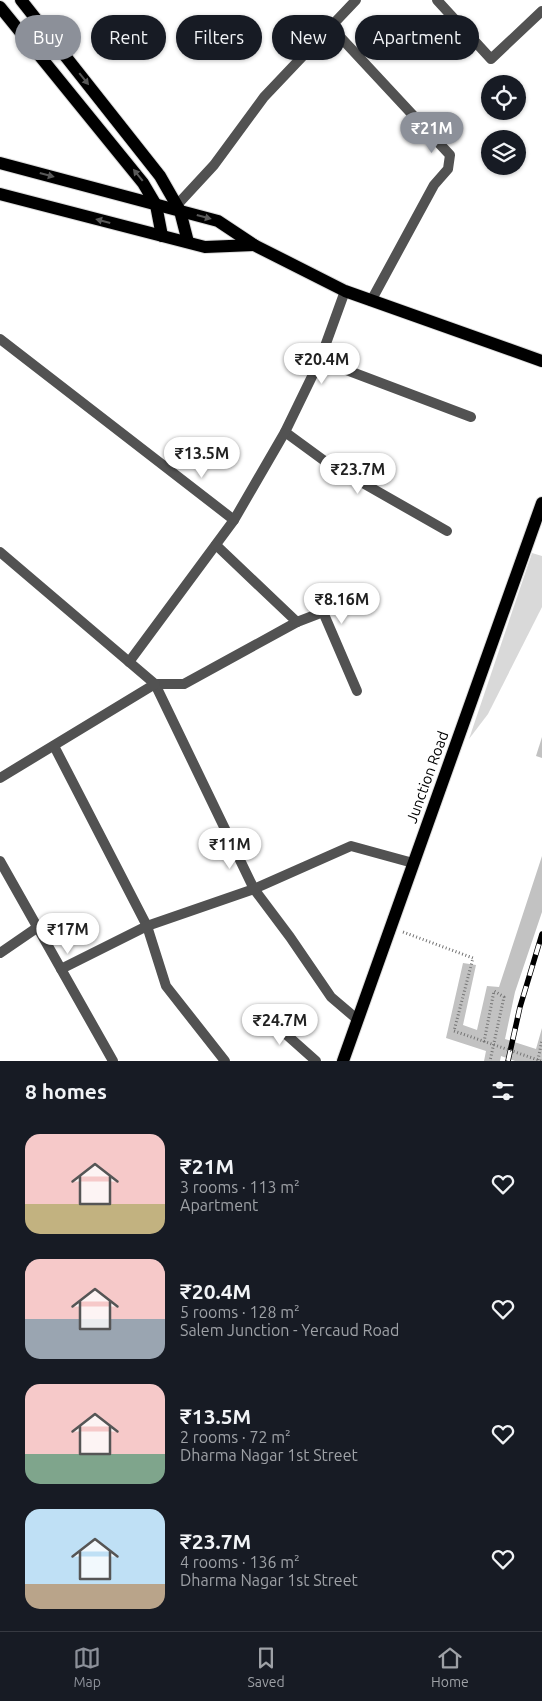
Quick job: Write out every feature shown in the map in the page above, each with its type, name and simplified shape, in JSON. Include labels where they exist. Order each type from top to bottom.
[{"type":"main road","points":[[21,0],[160,176],[178,208],[188,242]]},
{"type":"main road","points":[[0,7],[143,183],[156,204],[162,236]]},
{"type":"main road","points":[[0,163],[156,204],[178,208],[218,221],[254,245],[344,291],[542,361]]},
{"type":"main road","points":[[0,194],[205,247],[254,245]]},
{"type":"main road","name":"Junction Road","points":[[343,1061],[542,503]]},
{"type":"street","points":[[341,15],[356,0]]},
{"type":"street","points":[[437,0],[491,59],[542,11]]},
{"type":"street","points":[[345,42],[450,155],[448,169],[434,184],[371,301]]},
{"type":"street","points":[[178,208],[214,165],[264,97],[298,60]]},
{"type":"street","points":[[129,662],[234,520],[285,432],[320,360],[344,291]]},
{"type":"street","points":[[0,339],[234,520]]},
{"type":"street","points":[[320,360],[471,417]]},
{"type":"street","points":[[285,432],[326,462],[447,531]]},
{"type":"street","points":[[216,545],[297,622]]},
{"type":"street","points":[[0,552],[155,684],[254,890],[290,937],[331,997],[358,1020]]},
{"type":"street","points":[[0,766],[4,776],[155,684],[184,684],[297,622],[323,612],[357,691]]},
{"type":"street","points":[[54,746],[147,926],[166,986],[225,1061]]},
{"type":"street","points":[[61,969],[147,926],[254,890],[351,846],[413,864]]},
{"type":"street","points":[[0,862],[113,1061]]},
{"type":"street","points":[[0,953],[38,927]]},
{"type":"street","points":[[261,1012],[316,1061]]},
{"type":"path","points":[[391,927],[473,958],[454,1031],[539,1060],[542,1040]]},
{"type":"path","points":[[484,1042],[494,991],[504,997],[490,1061]]},
{"type":"shaded area","points":[[532,553],[542,556],[542,607],[488,714],[469,739]]},
{"type":"building","points":[[542,737],[542,758],[536,756]]},
{"type":"building","points":[[542,856],[542,912],[515,992],[505,1039],[536,1049],[542,1028],[542,1061],[515,1061],[501,1056],[500,1061],[484,1061],[486,1051],[446,1038],[463,963],[476,965],[463,1025],[477,1030],[487,986],[499,987]]},
{"type":"railway","points":[[508,1061],[520,1007],[542,934]]}]
